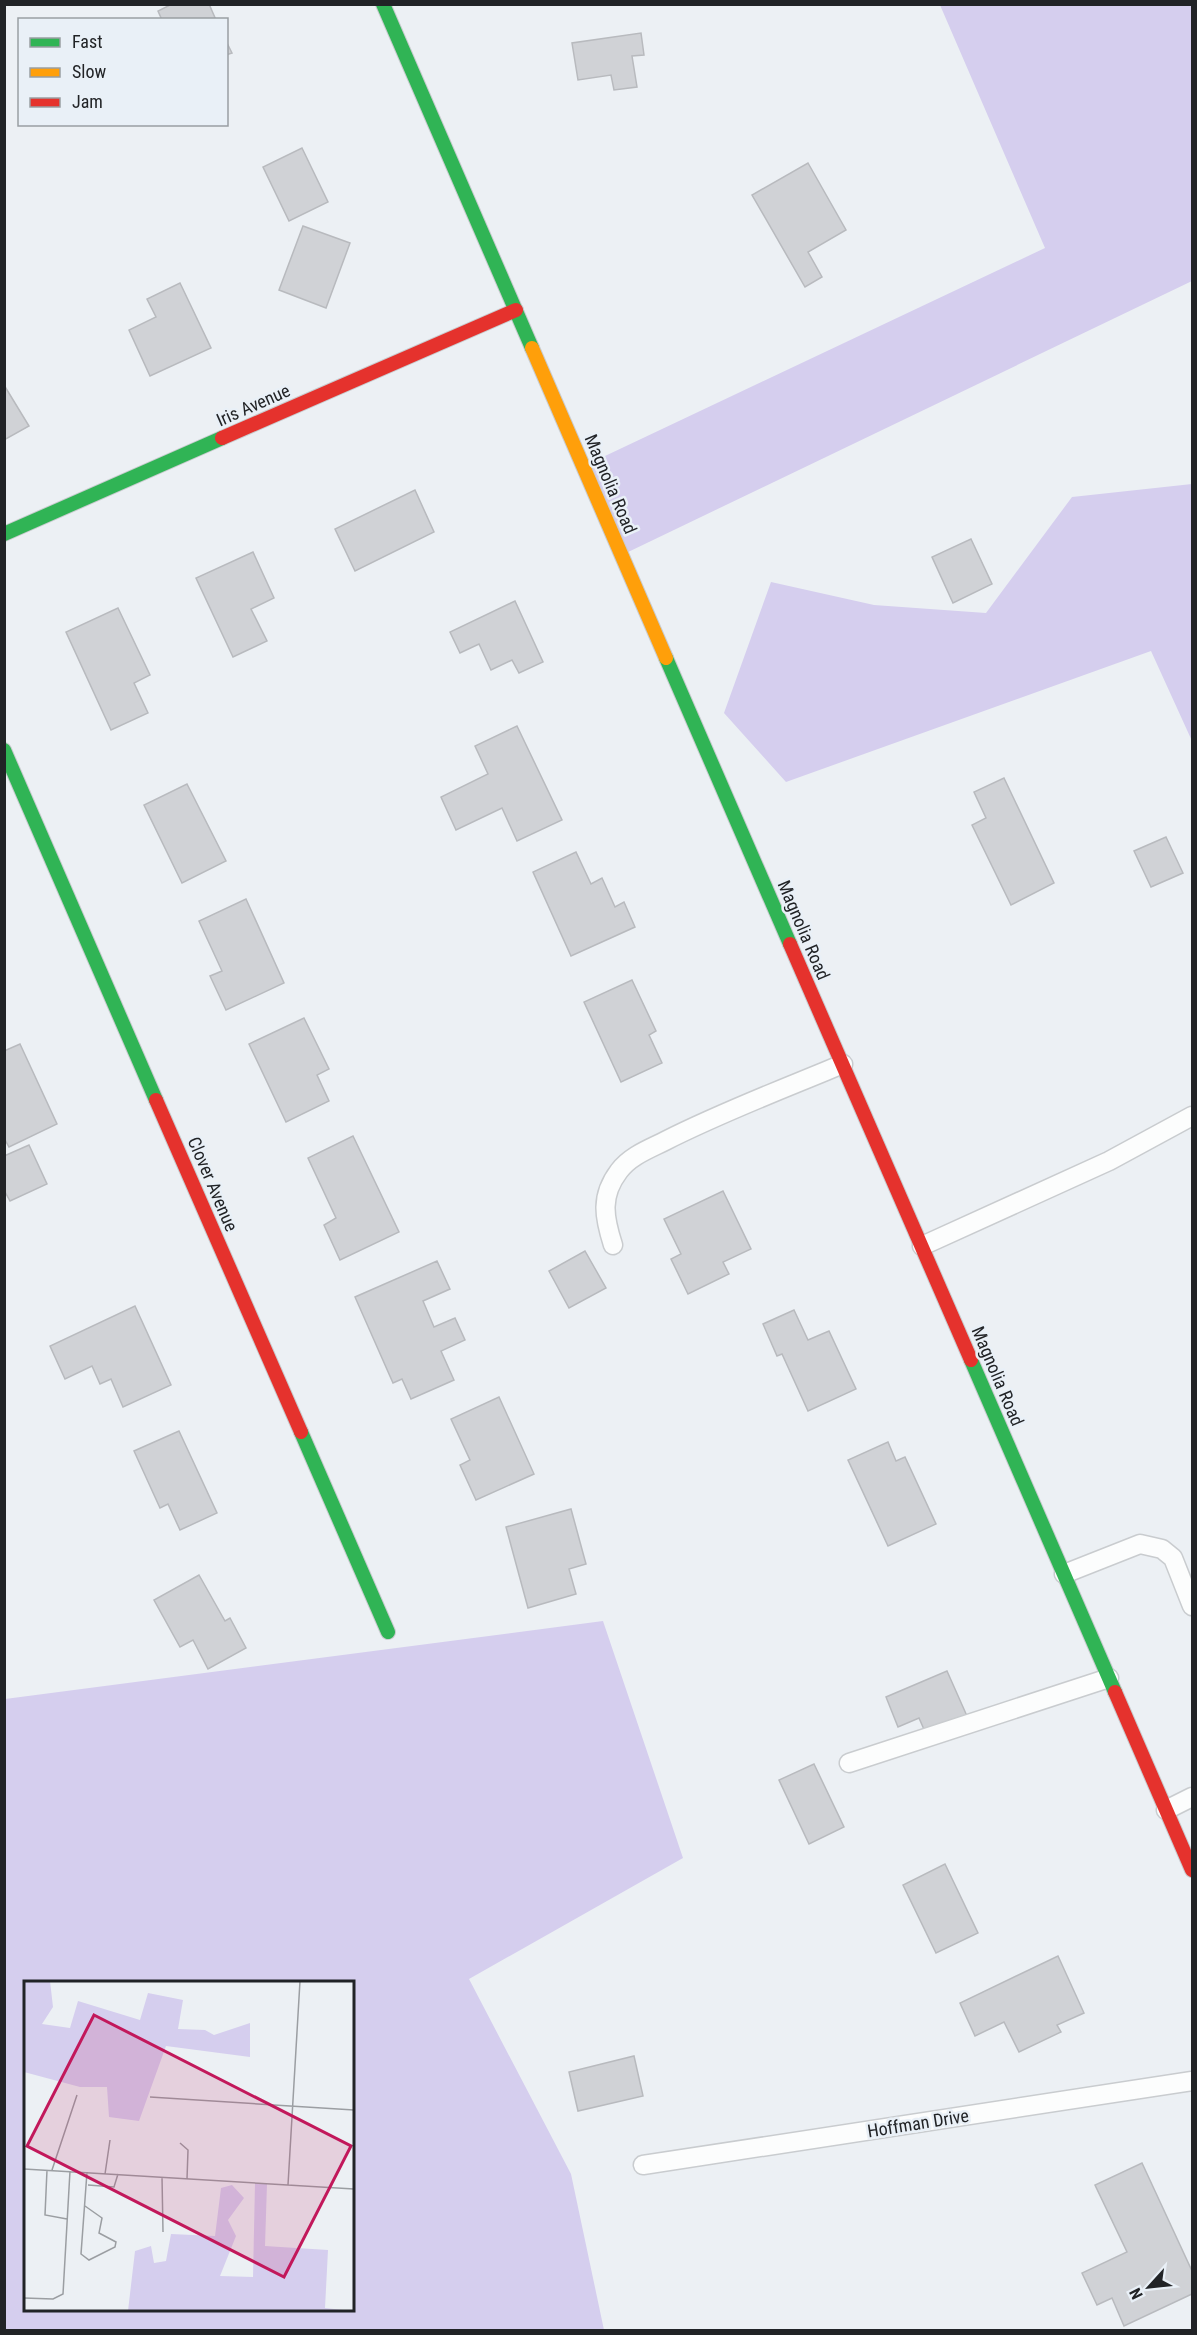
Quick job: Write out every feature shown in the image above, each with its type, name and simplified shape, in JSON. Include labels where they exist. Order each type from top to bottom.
[{"type":"street","name":"Magnolia Road","points":[[383,4],[1192,1870]]},
{"type":"street","name":"Iris Avenue","points":[[4,534],[516,310]]},
{"type":"street","name":"Clover Avenue","points":[[4,750],[388,1632]]},
{"type":"lane","points":[[613,1245],[604,1218],[608,1192],[620,1169],[633,1157],[692,1128],[843,1064]]},
{"type":"lane","points":[[922,1246],[1108,1161],[1192,1116]]},
{"type":"lane","points":[[1064,1574],[1140,1545],[1162,1549],[1173,1558],[1192,1606]]},
{"type":"lane","points":[[849,1763],[1109,1678]]},
{"type":"lane","points":[[1166,1810],[1192,1797]]},
{"type":"lane","name":"Hoffman Drive","points":[[643,2165],[1192,2081]]},
{"type":"shaded area","points":[[940,5],[1192,5],[1192,281],[624,554],[586,465],[1045,248]]},
{"type":"shaded area","points":[[1192,484],[1192,741],[1151,651],[786,782],[724,713],[771,582],[874,605],[986,613],[1072,497]]},
{"type":"shaded area","points":[[603,1621],[683,1858],[469,1979],[571,2174],[604,2330],[5,2330],[5,1699]]},
{"type":"building","points":[[172,4],[209,4],[215,18],[161,18],[158,11]]},
{"type":"building","points":[[641,33],[644,55],[632,56],[637,87],[614,90],[611,75],[578,80],[572,43]]},
{"type":"building","points":[[302,148],[328,202],[289,221],[263,167]]},
{"type":"building","points":[[808,163],[846,230],[808,252],[822,277],[805,287],[752,195]]},
{"type":"building","points":[[303,226],[350,243],[326,308],[279,290]]},
{"type":"building","points":[[180,283],[211,348],[150,376],[129,330],[156,317],[147,299]]},
{"type":"building","points":[[4,385],[29,426],[4,440]]},
{"type":"building","points":[[415,490],[434,532],[355,571],[335,529]]},
{"type":"building","points":[[971,539],[992,584],[953,603],[932,557]]},
{"type":"building","points":[[253,552],[274,598],[251,609],[267,641],[233,657],[196,578]]},
{"type":"building","points":[[515,601],[543,662],[519,673],[512,660],[491,670],[479,644],[460,653],[450,632]]},
{"type":"building","points":[[118,608],[150,675],[134,683],[148,713],[111,730],[66,632]]},
{"type":"building","points":[[517,726],[562,820],[517,841],[502,808],[456,830],[441,797],[488,774],[475,746]]},
{"type":"building","points":[[1004,778],[1054,883],[1011,905],[972,825],[986,818],[974,792]]},
{"type":"building","points":[[187,784],[226,861],[182,883],[144,805]]},
{"type":"building","points":[[1166,837],[1183,873],[1151,887],[1134,851]]},
{"type":"building","points":[[576,852],[591,884],[602,878],[615,907],[624,902],[635,927],[571,956],[533,872]]},
{"type":"building","points":[[246,899],[284,983],[226,1010],[210,976],[222,971],[199,921]]},
{"type":"building","points":[[632,980],[656,1031],[649,1035],[662,1063],[621,1082],[584,1002]]},
{"type":"building","points":[[304,1018],[329,1069],[317,1075],[329,1101],[286,1122],[249,1044]]},
{"type":"building","points":[[20,1044],[57,1124],[9,1147],[4,1138],[4,1051]]},
{"type":"building","points":[[353,1136],[399,1232],[340,1260],[324,1225],[336,1218],[308,1158]]},
{"type":"building","points":[[29,1145],[47,1184],[10,1201],[4,1190],[4,1156]]},
{"type":"building","points":[[723,1191],[751,1249],[723,1262],[729,1274],[688,1294],[671,1259],[681,1254],[664,1219]]},
{"type":"building","points":[[585,1251],[606,1288],[569,1308],[549,1271]]},
{"type":"building","points":[[437,1261],[450,1289],[423,1301],[434,1327],[455,1318],[465,1340],[441,1351],[454,1380],[411,1399],[402,1379],[393,1383],[355,1297]]},
{"type":"building","points":[[135,1306],[171,1385],[123,1407],[111,1379],[100,1384],[92,1366],[65,1379],[50,1346]]},
{"type":"building","points":[[794,1310],[808,1340],[829,1331],[856,1389],[808,1411],[782,1354],[777,1356],[763,1324]]},
{"type":"building","points":[[499,1397],[534,1474],[476,1500],[460,1465],[470,1460],[451,1419]]},
{"type":"building","points":[[179,1431],[217,1513],[180,1530],[168,1504],[160,1508],[134,1451]]},
{"type":"building","points":[[888,1442],[896,1461],[905,1457],[936,1524],[888,1546],[848,1460]]},
{"type":"building","points":[[571,1509],[586,1564],[569,1569],[576,1594],[528,1608],[506,1527]]},
{"type":"building","points":[[199,1575],[225,1621],[230,1618],[246,1648],[208,1669],[193,1640],[180,1647],[154,1600]]},
{"type":"building","points":[[947,1671],[967,1716],[926,1734],[919,1718],[898,1727],[886,1697]]},
{"type":"building","points":[[814,1764],[844,1827],[809,1844],[779,1780]]},
{"type":"building","points":[[945,1864],[978,1933],[936,1953],[903,1885]]},
{"type":"building","points":[[1058,1956],[1084,2013],[1057,2025],[1061,2032],[1019,2052],[1004,2022],[975,2036],[960,2003]]},
{"type":"building","points":[[634,2056],[643,2096],[578,2111],[569,2072]]},
{"type":"building","points":[[1142,2163],[1192,2271],[1192,2294],[1124,2326],[1112,2298],[1097,2305],[1082,2273],[1127,2252],[1095,2185]]},
{"type":"traffic: fast","points":[[383,4],[532,348]]},
{"type":"traffic: fast","points":[[4,534],[222,438]]},
{"type":"traffic: fast","points":[[666,658],[790,944]]},
{"type":"traffic: fast","points":[[4,750],[156,1100]]},
{"type":"traffic: fast","points":[[971,1360],[1115,1692]]},
{"type":"traffic: fast","points":[[301,1432],[388,1632]]},
{"type":"traffic: slow","points":[[532,348],[666,658]]},
{"type":"traffic: jam","points":[[222,438],[516,310]]},
{"type":"traffic: jam","points":[[790,944],[971,1360]]},
{"type":"traffic: jam","points":[[156,1100],[301,1432]]},
{"type":"traffic: jam","points":[[1115,1692],[1192,1870]]}]
